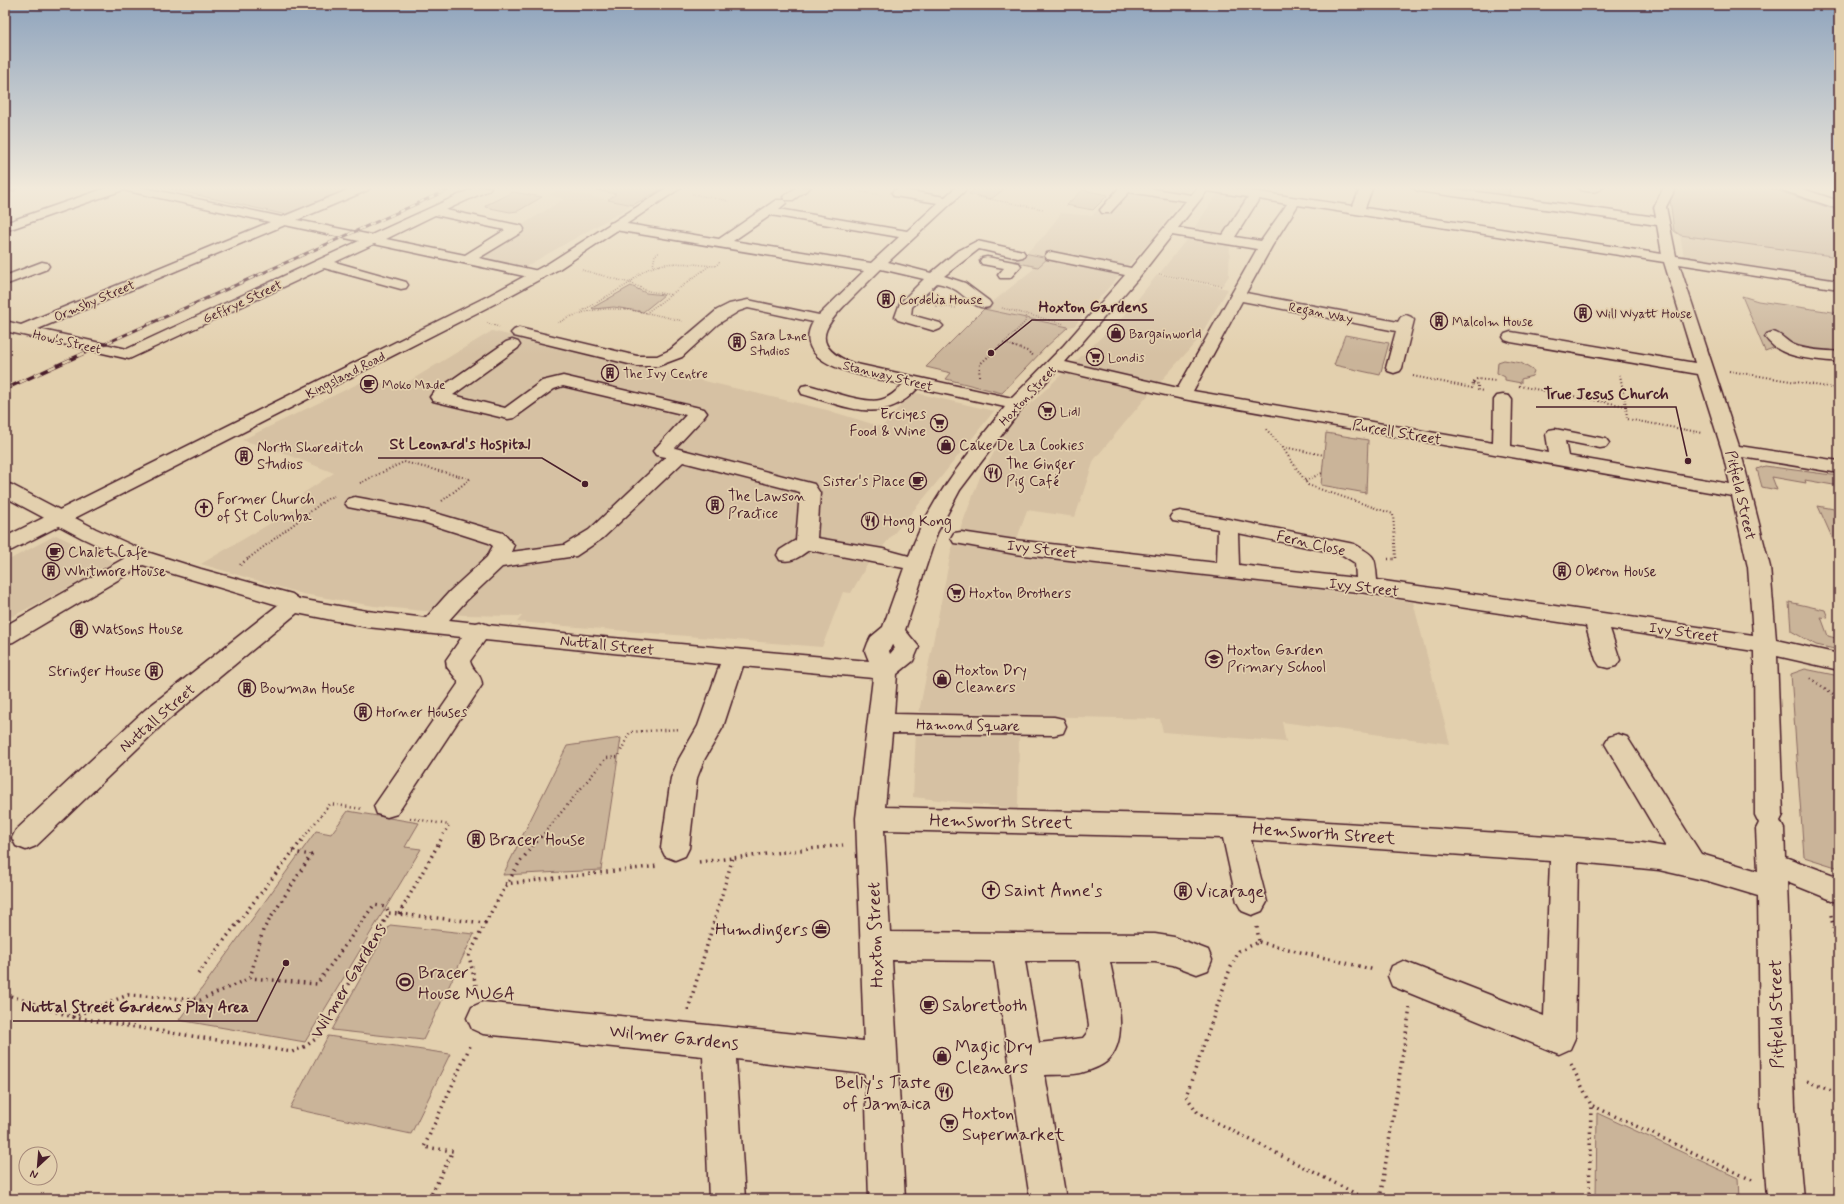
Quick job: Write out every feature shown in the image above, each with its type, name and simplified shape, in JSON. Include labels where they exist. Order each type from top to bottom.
[{"type":"main road","name":"Ormsby Street","points":[[22,330],[230,243]]},
{"type":"main road","name":"Geffrye Street","points":[[129,354],[365,243]]},
{"type":"main road","points":[[393,243],[538,275]]},
{"type":"main road","points":[[467,260],[494,243]]},
{"type":"main road","name":"Kingsland Road","points":[[5,545],[461,316],[554,266],[589,243]]},
{"type":"main road","points":[[723,243],[799,256],[876,266],[948,281],[960,286],[984,304]]},
{"type":"main road","name":"Stanway Street","points":[[900,243],[823,320],[816,334],[818,345],[825,355],[836,363],[914,382],[1016,404]]},
{"type":"main road","name":"Hoxton Street","points":[[887,1199],[870,818],[881,723],[885,671],[905,655],[907,647],[892,630],[927,534],[951,489],[1016,404],[1055,365],[1160,243]]},
{"type":"main road","points":[[1247,243],[1265,246]]},
{"type":"main road","points":[[1184,394],[1267,243]]},
{"type":"main road","points":[[1567,243],[1839,285]]},
{"type":"main road","name":"Pitfield Street","points":[[1667,243],[1670,259],[1729,444],[1759,567],[1765,645],[1769,822],[1773,877],[1776,1071],[1785,1197]]},
{"type":"main road","points":[[935,326],[903,318],[906,306],[934,278],[961,255],[977,245],[1018,254]]},
{"type":"main road","points":[[961,255],[1014,266],[1005,275]]},
{"type":"main road","points":[[784,269],[799,256]]},
{"type":"main road","points":[[1052,256],[1136,272]]},
{"type":"main road","points":[[322,263],[401,285]]},
{"type":"main road","points":[[5,280],[42,266]]},
{"type":"main road","name":"Regan Way","points":[[1239,293],[1405,324],[1394,368]]},
{"type":"main road","points":[[806,543],[810,493],[807,488],[662,451],[698,413],[563,381],[548,385],[508,414],[439,397],[521,338],[637,361],[655,362],[675,354],[729,308],[748,304],[823,320]]},
{"type":"main road","name":"How's Street","points":[[5,326],[129,354]]},
{"type":"main road","points":[[1511,337],[1706,369]]},
{"type":"main road","points":[[1773,337],[1779,343],[1796,350],[1839,357]]},
{"type":"main road","name":"Purcell Street","points":[[1055,365],[1184,394],[1740,492]]},
{"type":"main road","points":[[808,390],[867,405],[883,406],[903,394],[914,382]]},
{"type":"main road","points":[[1502,450],[1503,400]]},
{"type":"main road","points":[[1559,460],[1555,434],[1600,444]]},
{"type":"main road","points":[[1729,444],[1839,467]]},
{"type":"main road","points":[[496,561],[568,551],[596,534],[678,455]]},
{"type":"main road","name":"Nuttall Street","points":[[5,489],[96,537],[142,557],[284,599],[293,604],[367,619],[480,630],[591,644],[885,671]]},
{"type":"main road","points":[[355,494],[408,514],[425,516],[496,538],[504,545],[496,561],[458,596],[433,625]]},
{"type":"main road","name":"Fern Close","points":[[1180,517],[1347,549],[1365,560],[1367,586]]},
{"type":"main road","points":[[1228,525],[1228,571]]},
{"type":"main road","name":"Ivy Street","points":[[961,538],[1015,547],[1367,586],[1765,645],[1839,662]]},
{"type":"main road","points":[[787,555],[806,543],[883,556],[916,564]]},
{"type":"main road","points":[[5,636],[142,557]]},
{"type":"main road","name":"Nuttall Street","points":[[26,838],[154,717],[293,604]]},
{"type":"main road","points":[[1595,619],[1608,660]]},
{"type":"main road","points":[[386,811],[470,684],[470,679],[459,667],[458,660],[480,630]]},
{"type":"main road","points":[[674,848],[684,778],[710,727],[734,656]]},
{"type":"main road","name":"Hamond Square","points":[[881,723],[1054,726]]},
{"type":"main road","points":[[1618,744],[1691,863]]},
{"type":"main road","name":"Hemsworth Street","points":[[870,818],[1234,827],[1564,849],[1642,855],[1691,863],[1733,875],[1773,877],[1832,887]]},
{"type":"main road","points":[[1234,827],[1252,902]]},
{"type":"main road","points":[[1408,978],[1559,1038],[1564,849]]},
{"type":"main road","points":[[875,946],[1155,948],[1174,951],[1197,960]]},
{"type":"main road","points":[[1006,947],[1048,1199]]},
{"type":"main road","points":[[1026,1060],[1083,1056],[1096,1050],[1102,1040],[1105,1025],[1092,948]]},
{"type":"main road","name":"Wilmer Gardens","points":[[483,1018],[719,1041],[880,1059]]},
{"type":"main road","points":[[719,1041],[727,1199]]},
{"type":"path","points":[[461,316],[521,338],[580,312],[630,283],[637,274],[653,266],[684,264],[715,266],[740,246]]},
{"type":"path","points":[[554,266],[587,271],[630,283],[648,291],[672,295]]},
{"type":"path","points":[[646,314],[709,266]]},
{"type":"path","points":[[1136,272],[1239,293]]},
{"type":"path","points":[[905,309],[936,306],[971,308],[984,304],[1087,329]]},
{"type":"path","points":[[580,312],[628,310],[707,326]]},
{"type":"path","points":[[982,377],[978,376],[980,364],[1025,322],[1026,314]]},
{"type":"path","points":[[1004,343],[1027,351],[1036,357],[1055,365]]},
{"type":"path","points":[[1617,355],[1627,418],[1729,444]]},
{"type":"path","points":[[1394,368],[1394,372],[1472,388],[1473,383],[1478,378],[1498,382]]},
{"type":"path","points":[[1706,369],[1839,389]]},
{"type":"path","points":[[1473,383],[1478,384],[1478,389]]},
{"type":"path","points":[[1513,384],[1626,406]]},
{"type":"path","points":[[1259,407],[1261,423],[1282,447],[1308,485],[1393,514],[1396,559],[1365,560]]},
{"type":"path","points":[[1282,447],[1324,455]]},
{"type":"path","points":[[355,494],[404,462],[470,479],[439,503]]},
{"type":"path","points":[[1305,481],[1322,473]]},
{"type":"path","points":[[220,581],[334,495]]},
{"type":"path","points":[[1804,675],[1839,698]]},
{"type":"path","points":[[483,1018],[470,956],[485,923],[519,862],[606,758],[618,757],[630,732],[710,727]]},
{"type":"path","points":[[198,974],[330,804],[386,811],[449,825],[399,914]]},
{"type":"path","points":[[250,978],[263,930],[311,855],[293,852]]},
{"type":"path","points":[[680,1037],[733,858]]},
{"type":"path","points":[[1832,887],[1839,958]]},
{"type":"path","points":[[1252,902],[1259,942]]},
{"type":"path","points":[[72,1017],[128,995],[200,1000],[250,978],[317,984],[374,905],[386,907],[389,912]]},
{"type":"path","name":"Wilmer Gardens","points":[[5,994],[72,1017],[292,1052],[306,1046],[317,1038],[389,912],[485,923]]},
{"type":"path","points":[[1366,1199],[1198,1113],[1186,1096],[1230,969],[1239,951],[1259,942],[1408,978],[1380,1199]]},
{"type":"path","points":[[1559,1038],[1591,1105],[1589,1199]]},
{"type":"path","points":[[429,1199],[453,1151],[424,1147],[468,1050]]},
{"type":"path","points":[[1591,1105],[1785,1197]]},
{"type":"shaded area","points":[[493,243],[566,243],[523,268],[472,256]]},
{"type":"shaded area","points":[[1036,243],[1149,243],[1074,326],[1068,327],[984,309],[1036,267],[1017,262]]},
{"type":"shaded area","points":[[1183,243],[1230,243],[1229,276],[1222,286],[1160,273]]},
{"type":"shaded area","points":[[1681,243],[1739,243],[1839,257],[1839,280],[1684,257]]},
{"type":"shaded area","points":[[1739,243],[1839,243],[1839,257]]},
{"type":"shaded area","points":[[1024,253],[1048,258],[1038,267],[1014,262]]},
{"type":"shaded area","points":[[1157,275],[1228,289],[1197,341],[1143,401],[1094,460],[1075,517],[1027,510],[1016,542],[958,535],[980,477],[1012,421],[1125,315]]},
{"type":"shaded area","points":[[631,286],[646,293],[664,295],[643,312],[614,307],[592,308]]},
{"type":"shaded area","points":[[1742,296],[1758,301],[1839,313],[1839,355],[1805,350],[1767,335],[1773,348],[1765,351]]},
{"type":"shaded area","points":[[984,309],[1068,327],[1045,348],[1002,393],[946,379],[951,373],[926,367]]},
{"type":"shaded area","points":[[492,331],[827,410],[882,427],[912,392],[994,411],[925,497],[867,565],[851,593],[843,592],[822,647],[517,622],[522,616],[464,615],[374,606],[303,594],[201,564],[312,499],[302,494],[334,473],[281,452],[242,440],[368,379],[398,388]]},
{"type":"shaded area","points":[[1345,335],[1389,343],[1380,375],[1334,365]]},
{"type":"shaded area","points":[[1504,360],[1521,363],[1534,371],[1532,376],[1521,379],[1521,383],[1505,380],[1505,377],[1497,373],[1498,362]]},
{"type":"shaded area","points":[[1326,433],[1368,440],[1366,493],[1321,485]]},
{"type":"shaded area","points":[[1765,466],[1839,476],[1839,486],[1805,480],[1806,483],[1772,477],[1777,490],[1762,487],[1757,469]]},
{"type":"shaded area","points":[[1818,506],[1839,510],[1839,553]]},
{"type":"shaded area","points":[[56,535],[116,563],[5,620],[5,562]]},
{"type":"shaded area","name":"Hoxton Garden Primary School","points":[[953,542],[1413,602],[1450,744],[1282,722],[1286,742],[1163,732],[1160,719],[919,712]]},
{"type":"shaded area","points":[[1789,602],[1825,610],[1828,618],[1821,617],[1828,636],[1839,639],[1839,650],[1816,645],[1791,631]]},
{"type":"shaded area","points":[[1805,669],[1839,676],[1839,868],[1804,857],[1791,674]]},
{"type":"shaded area","points":[[916,731],[1019,732],[1018,809],[913,797]]},
{"type":"shaded area","points":[[621,738],[601,870],[503,875],[567,746]]},
{"type":"shaded area","points":[[348,811],[419,823],[405,847],[421,849],[305,1042],[179,1020],[316,831],[331,834]]},
{"type":"shaded area","name":"Bracer House MUGA","points":[[390,925],[474,934],[423,1040],[332,1030]]},
{"type":"shaded area","points":[[328,1036],[450,1054],[411,1134],[290,1108]]},
{"type":"shaded area","points":[[1597,1113],[1738,1178],[1739,1199],[1596,1199]]},
{"type":"railway","points":[[98,347],[329,243]]},
{"type":"railway","points":[[5,389],[100,346]]},
{"type":"place","name":"Cordelia House","points":[[886,299]]},
{"type":"place","name":"Will Wyatt House","points":[[1583,313]]},
{"type":"place","name":"Malcolm House","points":[[1439,321]]},
{"type":"place","name":"Bargainworld","points":[[1116,333]]},
{"type":"place","name":"Sara Lane Studios","points":[[737,342]]},
{"type":"place","name":"Hoxton Gardens","points":[[991,353]]},
{"type":"place","name":"Londis","points":[[1095,357]]},
{"type":"place","name":"The Ivy Centre","points":[[610,373]]},
{"type":"place","name":"Moko Made","points":[[369,384]]},
{"type":"place","name":"Lidl","points":[[1047,411]]},
{"type":"place","name":"Erciyes Food & Wine","points":[[939,423]]},
{"type":"place","name":"Cake De La Cookies","points":[[946,445]]},
{"type":"place","name":"North Shoreditch Studios","points":[[244,456]]},
{"type":"place","name":"True Jesus Church","points":[[1688,461]]},
{"type":"place","name":"The Ginger Pig Café","points":[[993,473]]},
{"type":"place","name":"Sister's Place","points":[[918,481]]},
{"type":"place","name":"St Leonard's Hospital","points":[[585,484]]},
{"type":"place","name":"The Lawson Practice","points":[[715,505]]},
{"type":"place","name":"Former Church of St Columba","points":[[204,508]]},
{"type":"place","name":"Hong Kong","points":[[870,521]]},
{"type":"place","name":"Chalet Cafe","points":[[55,552]]},
{"type":"place","name":"Whitmore House","points":[[51,571]]},
{"type":"place","name":"Oberon House","points":[[1562,571]]},
{"type":"place","name":"Hoxton Brothers","points":[[956,593]]},
{"type":"place","name":"Watsons House","points":[[79,629]]},
{"type":"place","name":"Hoxton Garden Primary School","points":[[1214,659]]},
{"type":"place","name":"Stringer House","points":[[154,671]]},
{"type":"place","name":"Hoxton Dry Cleaners","points":[[942,679]]},
{"type":"place","name":"Bowman House","points":[[247,688]]},
{"type":"place","name":"Horner Houses","points":[[363,712]]},
{"type":"place","name":"Bracer House","points":[[476,839]]},
{"type":"place","name":"Saint Anne's","points":[[991,890]]},
{"type":"place","name":"Vicarage","points":[[1183,891]]},
{"type":"place","name":"Humdingers","points":[[821,929]]},
{"type":"place","name":"Nuttal Street Gardens Play Area","points":[[286,963]]},
{"type":"place","name":"Bracer House MUGA","points":[[405,982]]},
{"type":"place","name":"Sabretooth","points":[[929,1005]]},
{"type":"place","name":"Magic Dry Cleaners","points":[[942,1056]]},
{"type":"place","name":"Belly's Taste of Jamaica","points":[[944,1092]]},
{"type":"place","name":"Hoxton Supermarket","points":[[949,1123]]}]
